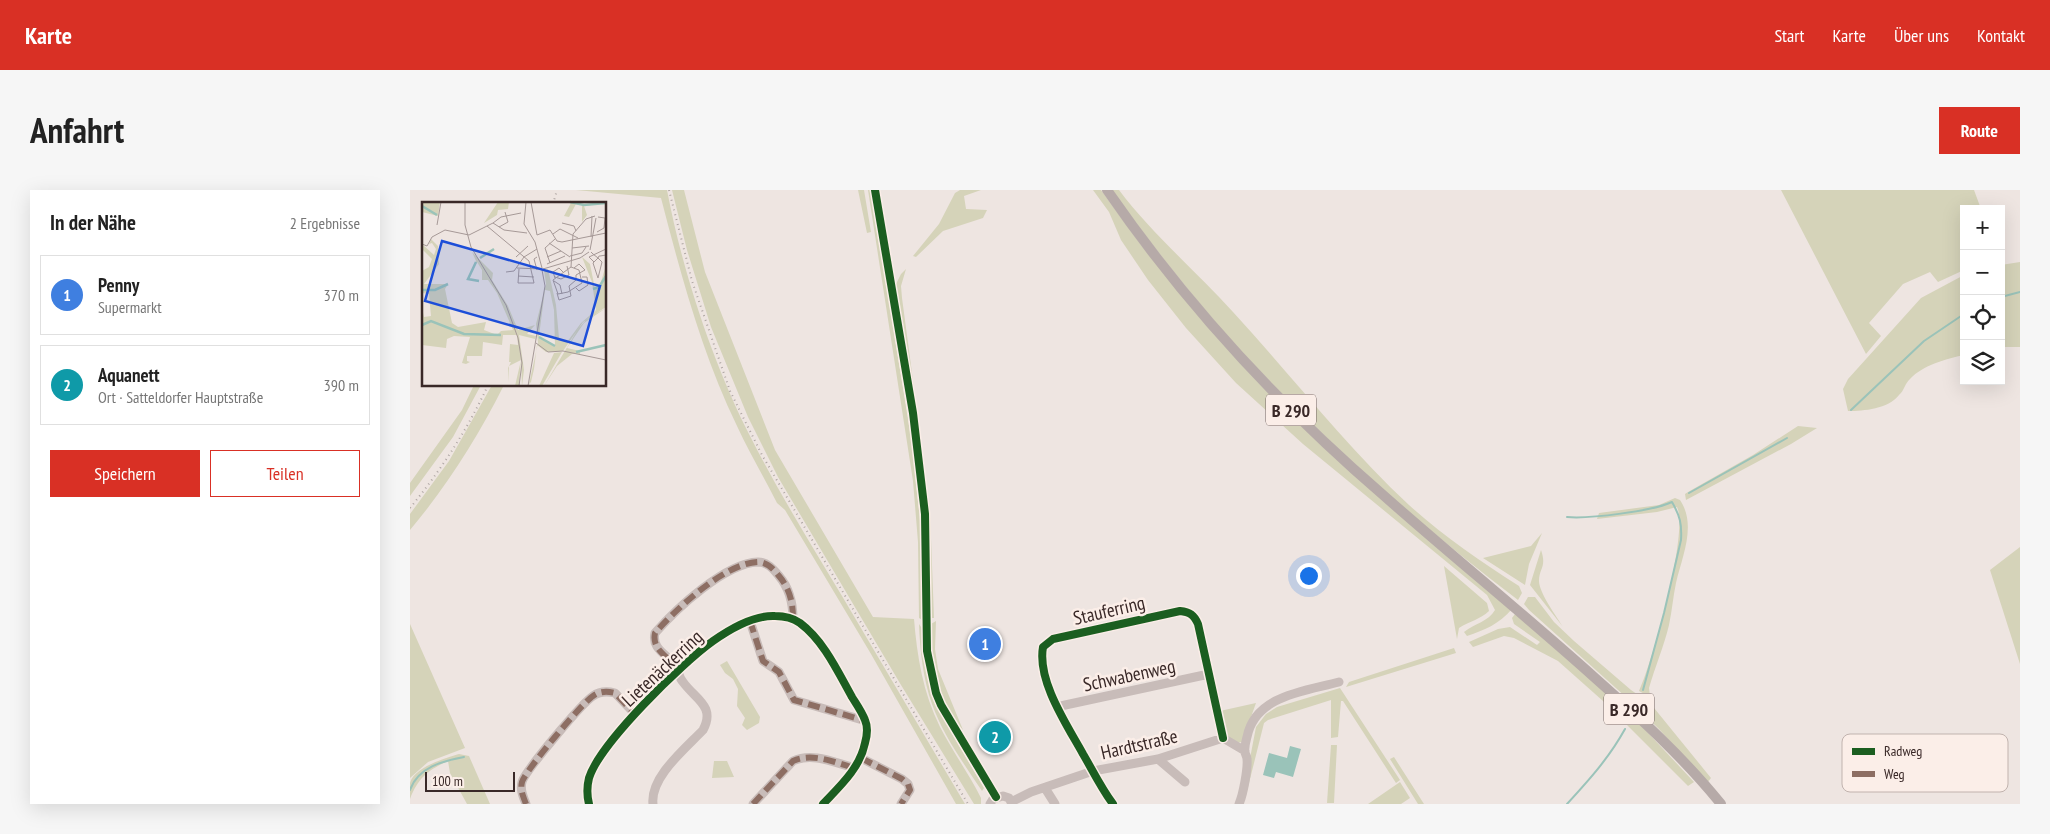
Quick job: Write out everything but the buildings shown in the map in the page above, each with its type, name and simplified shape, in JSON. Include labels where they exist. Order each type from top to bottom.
[{"type":"main road","name":"B 290","points":[[1107,190],[1133,228],[1189,300],[1249,368],[1313,433],[1650,728],[1676,753],[1721,804]]},
{"type":"street","points":[[875,190],[913,413],[925,514],[927,651],[934,683],[941,705],[993,800],[1006,796],[1012,803]]},
{"type":"street","points":[[653,804],[653,790],[658,780],[703,730],[708,721],[707,710],[681,681],[676,666],[656,646],[655,633],[693,597],[716,579],[733,570],[759,562],[768,565],[782,579],[793,600],[793,619],[812,633],[821,644],[866,721],[866,742],[861,758],[855,768],[823,804]]},
{"type":"street","name":"Stauferring","points":[[1113,804],[1056,707],[1041,658],[1043,647],[1053,640],[1180,611],[1189,612],[1195,617],[1198,624],[1223,738]]},
{"type":"street","name":"Lietenäckerring","points":[[589,804],[589,776],[615,737],[635,714],[678,672],[714,640],[750,621],[773,616],[793,619]]},
{"type":"street","points":[[750,621],[763,661],[779,672],[794,700],[866,721]]},
{"type":"street","name":"Schwabenweg","points":[[1056,707],[1209,674]]},
{"type":"street","points":[[1239,804],[1242,798],[1247,761],[1244,751],[1248,729],[1252,720],[1269,703],[1339,682]]},
{"type":"street","points":[[526,804],[521,792],[522,782],[528,771],[571,718],[592,696],[600,692],[615,693],[635,714]]},
{"type":"street","points":[[1223,738],[1244,751]]},
{"type":"street","name":"Hardtstraße","points":[[1012,803],[1045,788],[1093,772],[1158,759],[1223,738]]},
{"type":"street","points":[[753,804],[794,761],[802,757],[812,756],[855,768]]},
{"type":"street","points":[[861,758],[908,784],[910,790],[901,804]]},
{"type":"street","points":[[1158,759],[1185,782]]},
{"type":"street","points":[[1045,788],[1054,804]]},
{"type":"shaded area","points":[[576,190],[667,190],[681,252],[700,316],[736,408],[783,497],[965,804],[956,804],[871,654],[785,510],[777,503],[742,436],[713,371],[703,343],[661,198]]},
{"type":"shaded area","points":[[672,190],[684,190],[705,272],[775,450],[873,617],[914,619],[919,660],[929,701],[940,727],[981,798],[981,804],[974,804],[778,477],[748,417],[711,327],[687,250]]},
{"type":"shaded area","points":[[858,190],[864,190],[871,232],[867,233]]},
{"type":"shaded area","points":[[868,190],[871,190],[912,444],[920,520],[924,621],[919,618],[918,542],[913,481]]},
{"type":"shaded area","points":[[960,190],[981,190],[964,196],[966,209],[987,210],[983,218],[943,231],[916,257],[913,256],[939,224],[955,193]]},
{"type":"shaded area","points":[[1093,190],[1101,190],[1141,245],[1243,366],[1512,609],[1502,619],[1467,636],[1464,632],[1485,620],[1495,610],[1487,595],[1303,444],[1236,383],[1186,328],[1148,280],[1121,240],[1109,212]]},
{"type":"shaded area","points":[[1111,190],[1119,190],[1146,222],[1255,336],[1385,482],[1448,538],[1519,586],[1522,593],[1518,600],[1410,513],[1340,451],[1274,385],[1242,352],[1191,293]]},
{"type":"shaded area","points":[[1781,190],[1974,190],[1980,205],[1960,205],[1960,272],[1938,282],[1930,272],[1903,284],[1869,323],[1881,336],[1866,354]]},
{"type":"shaded area","points":[[2020,262],[2020,347],[2005,347],[2005,264]]},
{"type":"shaded area","points":[[906,269],[901,286],[902,298],[922,448],[918,444],[895,286]]},
{"type":"shaded area","points":[[1960,277],[1960,356],[1921,370],[1908,381],[1901,393],[1889,403],[1868,410],[1848,411],[1843,389],[1848,379],[1921,298]]},
{"type":"shaded area","points":[[474,386],[480,386],[453,437],[410,496],[410,483],[462,410]]},
{"type":"shaded area","points":[[491,386],[503,386],[484,423],[461,460],[437,496],[410,530],[410,514],[449,461]]},
{"type":"shaded area","points":[[1798,426],[1817,428],[1686,500],[1685,494],[1688,492],[1753,455]]},
{"type":"shaded area","points":[[922,453],[930,512],[934,618],[929,618]]},
{"type":"shaded area","points":[[1675,498],[1680,500],[1685,510],[1688,530],[1687,541],[1676,583],[1665,641],[1649,688],[1650,697],[1639,691],[1660,628],[1674,569],[1678,542],[1679,521],[1677,507],[1657,512],[1597,519],[1599,513],[1659,505]]},
{"type":"shaded area","points":[[1542,533],[1529,564],[1525,585],[1483,558],[1531,546]]},
{"type":"shaded area","points":[[2020,547],[2020,664],[1990,570]]},
{"type":"shaded area","points":[[1541,550],[1543,564],[1539,577],[1540,586],[1545,598],[1563,627],[1530,585]]},
{"type":"shaded area","points":[[1444,566],[1487,603],[1489,611],[1459,628],[1457,639]]},
{"type":"shaded area","points":[[1528,597],[1535,597],[1554,622],[1574,641],[1631,690],[1650,703],[1711,778],[1707,783],[1659,729],[1529,610],[1524,604]]},
{"type":"shaded area","points":[[1515,614],[1526,621],[1636,720],[1694,782],[1688,786],[1603,701],[1558,661],[1514,638],[1504,636],[1473,647],[1469,642],[1498,629],[1510,627],[1537,645],[1540,642],[1514,624],[1512,618]]},
{"type":"shaded area","points":[[936,621],[935,649],[938,669],[963,730],[947,708],[937,680],[932,651],[931,624]]},
{"type":"shaded area","points":[[410,624],[465,748],[428,762],[410,778]]},
{"type":"shaded area","points":[[919,624],[923,630],[938,705],[951,732],[984,788],[982,791],[948,738],[932,704],[922,664]]},
{"type":"shaded area","points":[[1454,648],[1456,653],[1346,687],[1349,682]]},
{"type":"shaded area","points":[[727,661],[760,717],[759,723],[747,730],[742,725],[745,718],[737,706],[738,689],[733,679],[725,673],[720,665]]},
{"type":"shaded area","points":[[1340,688],[1400,780],[1396,783],[1343,701],[1341,701],[1338,737],[1331,738],[1331,700],[1268,720],[1264,723],[1246,795],[1243,795],[1256,727],[1266,714],[1277,707]]},
{"type":"shaded area","points":[[1256,703],[1242,742],[1236,743],[1227,739],[1220,711]]},
{"type":"shaded area","points":[[1331,745],[1337,745],[1334,803],[1327,803]]},
{"type":"shaded area","points":[[459,754],[469,756],[490,804],[467,804],[450,773],[448,761],[435,768],[420,780],[410,799],[410,783],[418,772],[431,764]]},
{"type":"shaded area","points":[[1394,757],[1424,804],[1418,804],[1390,759]]},
{"type":"shaded area","points":[[714,761],[727,761],[734,777],[712,778]]},
{"type":"shaded area","points":[[1400,782],[1410,798],[1401,804],[1368,804]]},
{"type":"water","points":[[1290,746],[1301,749],[1293,777],[1276,772],[1274,778],[1263,775],[1269,753],[1287,758]]},
{"type":"waterway","points":[[2005,296],[2020,292]]},
{"type":"waterway","points":[[1851,410],[1924,341],[1960,317]]},
{"type":"waterway","points":[[1689,493],[1787,438]]},
{"type":"waterway","points":[[1567,517],[1621,514],[1672,502],[1677,512],[1681,525],[1681,540],[1643,690]]},
{"type":"waterway","points":[[1567,804],[1605,759],[1625,729]]},
{"type":"waterway","points":[[410,790],[419,776],[432,766],[464,757]]},
{"type":"railway","points":[[554,202],[557,190]]},
{"type":"railway","points":[[669,190],[692,281],[730,391],[762,455],[968,804]]},
{"type":"railway","points":[[410,508],[453,449],[488,386]]},
{"type":"marked path","points":[[678,672],[656,645],[655,633],[688,600],[731,570],[745,564],[765,563],[783,581],[791,602],[793,619]]},
{"type":"marked path","points":[[750,621],[763,661],[779,672],[794,700],[866,721]]},
{"type":"marked path","points":[[526,804],[521,788],[525,775],[566,723],[593,696],[604,692],[615,693],[635,714]]},
{"type":"marked path","points":[[753,804],[793,761],[816,758],[855,768]]},
{"type":"marked path","points":[[861,758],[908,784],[910,790],[901,804]]},
{"type":"cycle path","points":[[875,190],[913,413],[925,514],[927,651],[936,693],[941,705],[996,797]]},
{"type":"cycle path","points":[[1113,804],[1069,730],[1049,688],[1044,674],[1043,647],[1053,639],[1180,611],[1189,613],[1198,624],[1223,738]]},
{"type":"cycle path","points":[[589,804],[589,778],[596,763],[625,725],[663,685],[713,641],[750,620],[767,616],[782,616],[797,621],[809,630],[836,667],[866,723],[866,737],[859,761],[823,804]]},
{"type":"place","name":"Penny","points":[[985,644]]},
{"type":"place","name":"Aquanett","points":[[995,737]]}]
